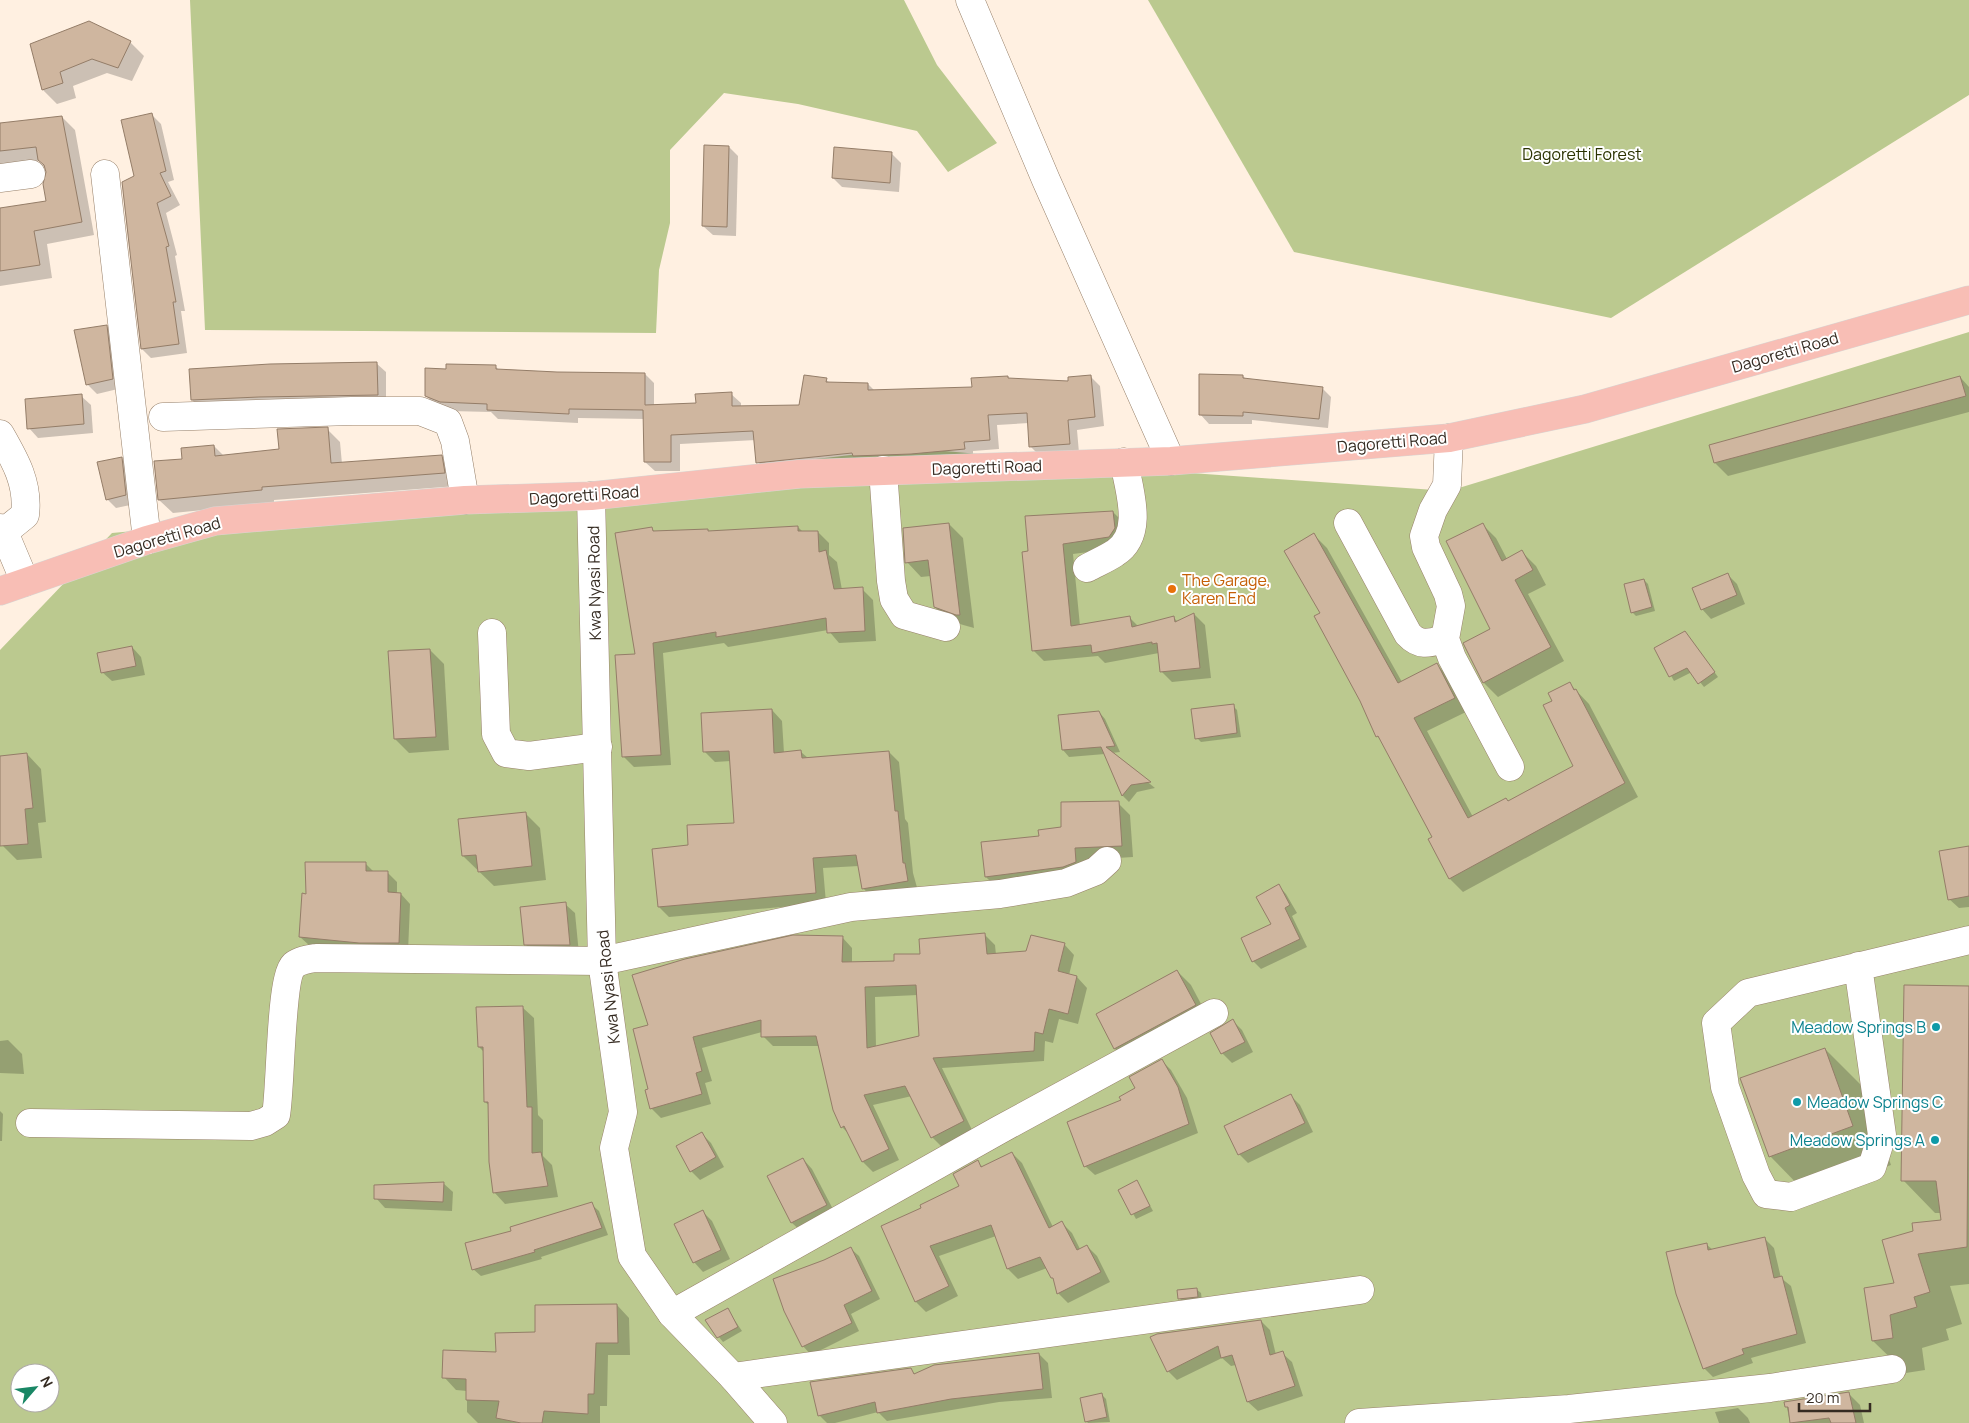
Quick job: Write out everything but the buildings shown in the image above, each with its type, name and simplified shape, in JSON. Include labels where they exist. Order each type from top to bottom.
[{"type":"main road","name":"Dagoretti Road","points":[[12,586],[147,540],[215,521],[465,500],[591,496],[798,474],[1171,461],[1449,438],[1585,409],[1969,300]]},
{"type":"street","points":[[970,0],[1046,180],[1171,461]]},
{"type":"street","points":[[0,178],[31,174]]},
{"type":"street","points":[[105,174],[147,540]]},
{"type":"street","points":[[163,417],[352,411],[420,411],[448,422],[455,441],[465,500]]},
{"type":"street","points":[[0,434],[17,464],[25,485],[25,515],[2,530],[12,586]]},
{"type":"street","points":[[1449,438],[1447,485],[1433,510],[1424,536],[1450,600],[1445,639],[1452,658],[1510,767]]},
{"type":"street","points":[[1087,568],[1116,552],[1132,530],[1133,516],[1124,462]]},
{"type":"street","points":[[883,470],[885,527],[894,599],[904,615],[946,627]]},
{"type":"street","name":"Kwa Nyasi Road","points":[[591,496],[602,961],[623,1112],[614,1148],[632,1256],[672,1314],[733,1377],[773,1423]]},
{"type":"street","points":[[1348,522],[1408,634],[1415,642],[1424,644],[1445,639]]},
{"type":"street","points":[[492,633],[496,734],[506,753],[529,756],[598,746]]},
{"type":"street","points":[[30,1122],[251,1126],[265,1122],[276,1114],[280,1096],[286,984],[293,966],[303,961],[316,958],[602,961],[851,907],[1000,894],[1066,882],[1096,871],[1107,861]]},
{"type":"street","points":[[1858,966],[1882,1135],[1872,1167],[1790,1197],[1766,1194],[1756,1175],[1725,1087],[1716,1023],[1748,993],[1858,966],[1969,940]]},
{"type":"street","points":[[672,1314],[999,1130],[1214,1013]]},
{"type":"street","points":[[733,1377],[1360,1290]]},
{"type":"street","points":[[1360,1423],[1569,1409],[1770,1388],[1892,1369]]},
{"type":"green space","points":[[190,0],[904,0],[937,65],[997,143],[948,172],[917,131],[798,104],[724,93],[670,150],[670,223],[659,270],[656,333],[205,330]]},
{"type":"green space","name":"Dagoretti Forest","points":[[1148,0],[1969,0],[1969,95],[1611,318],[1294,252]]},
{"type":"green space","points":[[1969,332],[1969,1423],[0,1423],[0,650],[112,533],[435,503],[911,448],[1191,473],[1449,491]]},
{"type":"place","name":"The Garage, Karen End","points":[[1172,589]]},
{"type":"place","name":"Meadow Springs B","points":[[1936,1027]]},
{"type":"place","name":"Meadow Springs C","points":[[1797,1102]]},
{"type":"place","name":"Meadow Springs A","points":[[1935,1140]]}]
